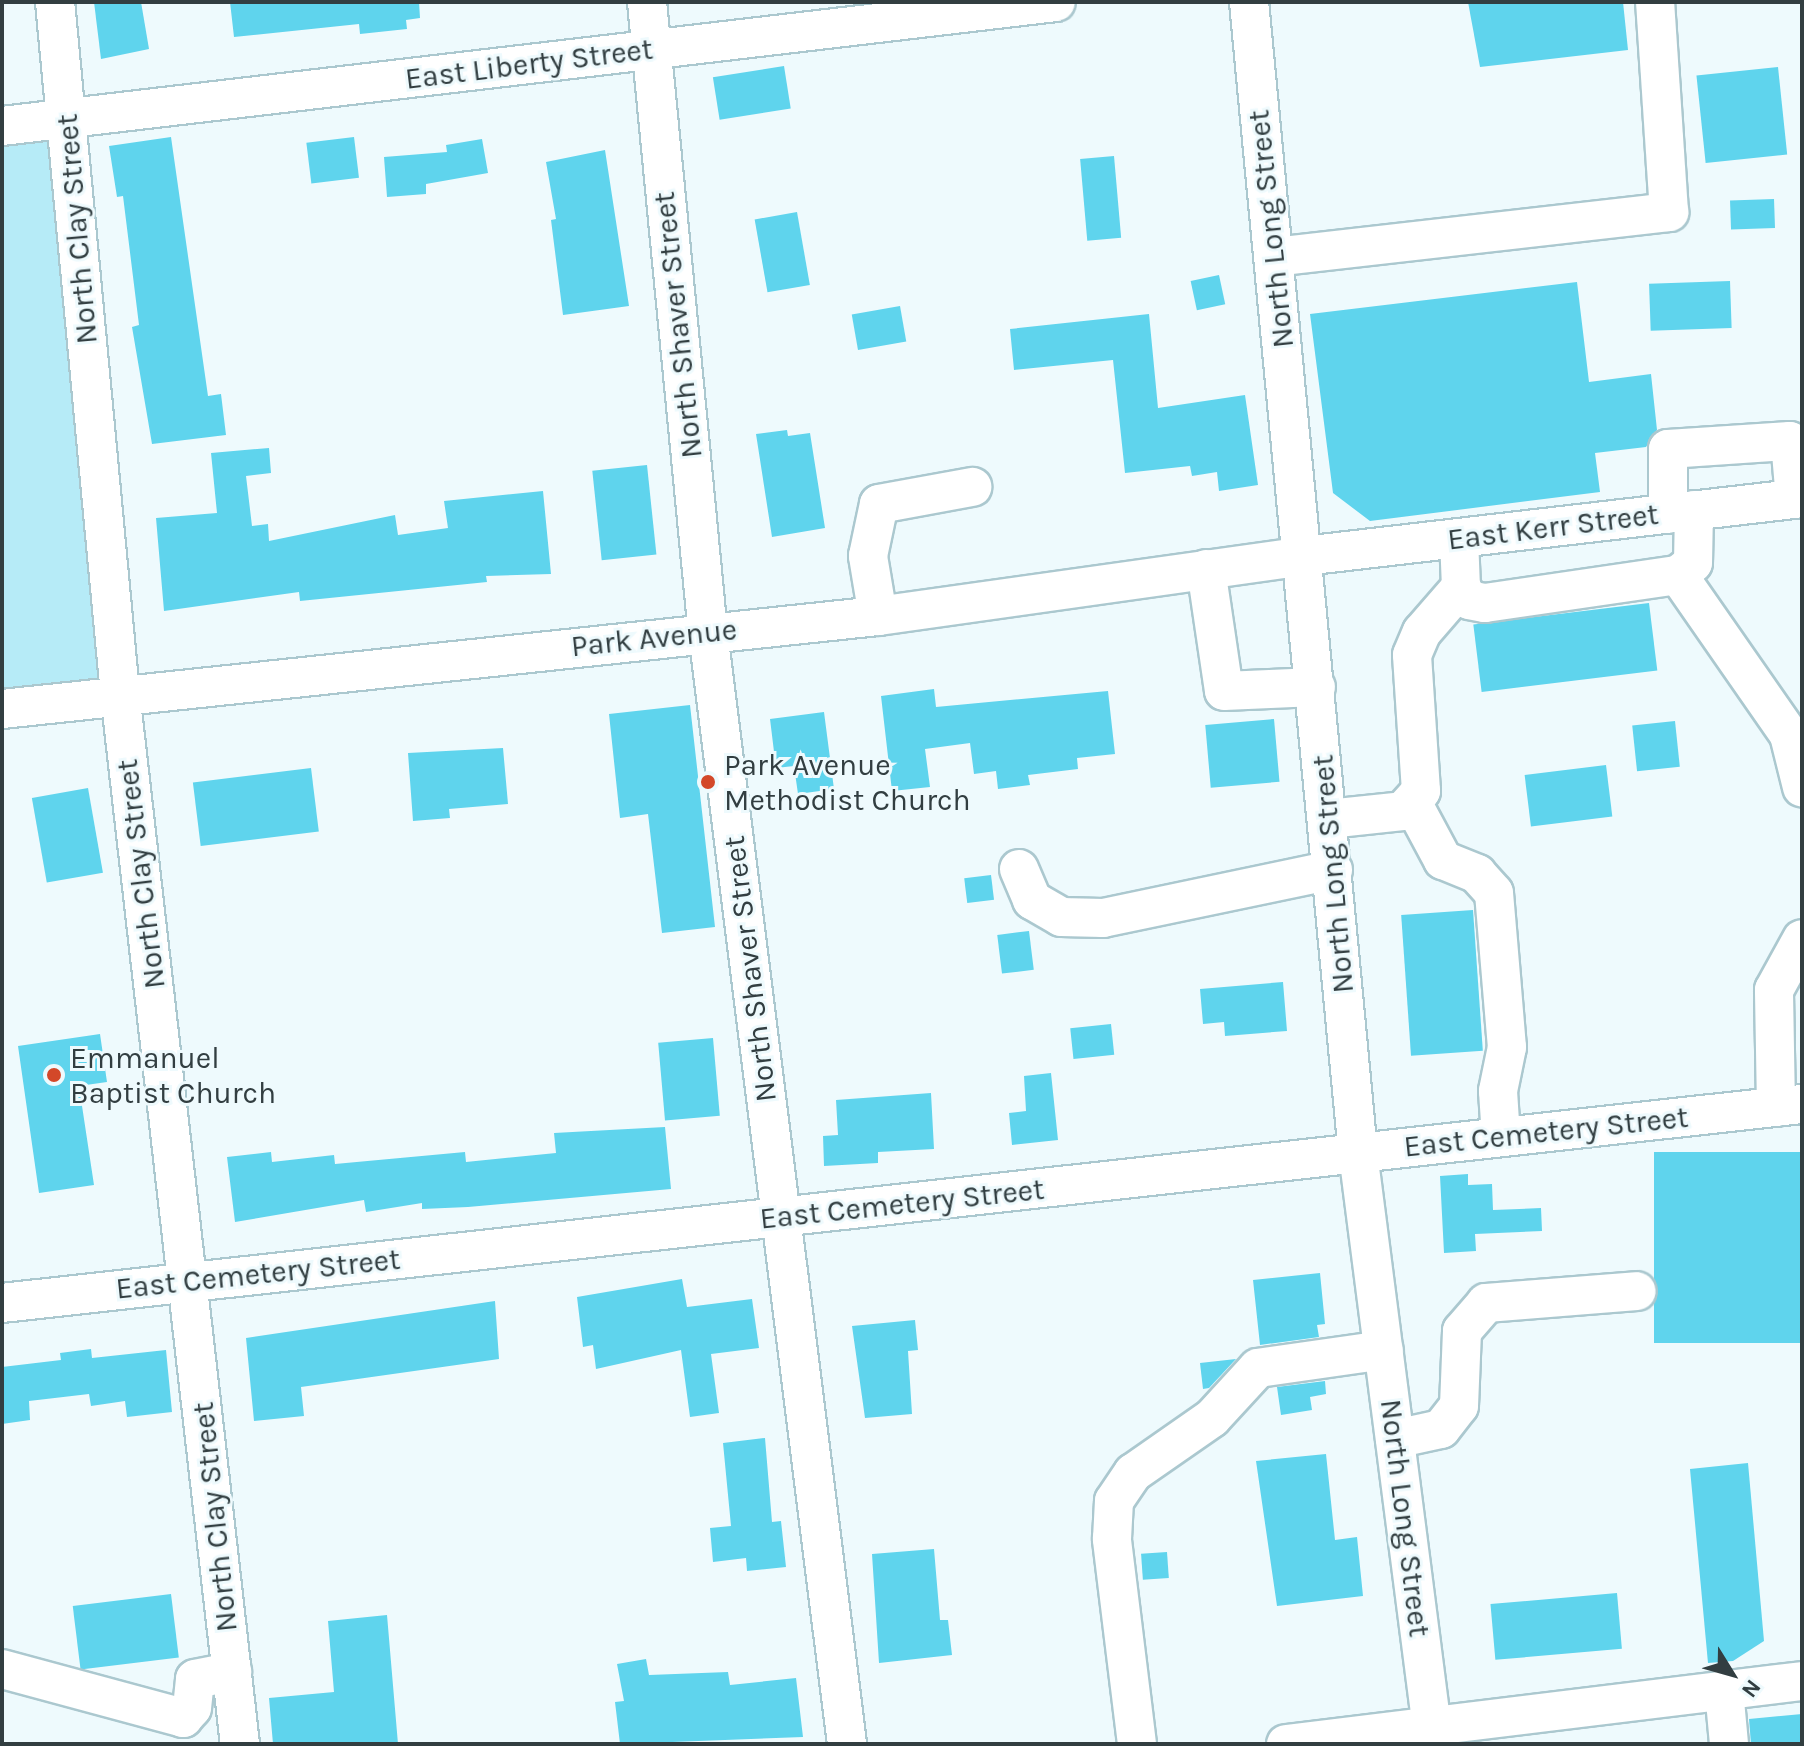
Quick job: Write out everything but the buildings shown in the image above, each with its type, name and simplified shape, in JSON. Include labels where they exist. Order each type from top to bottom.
[{"type":"street","name":"North Clay Street","points":[[55,2],[120,693],[240,1744]]},
{"type":"street","name":"North Shaver Street","points":[[647,2],[708,633],[847,1744]]},
{"type":"street","name":"East Liberty Street","points":[[2,126],[652,50],[809,16],[1056,2]]},
{"type":"street","name":"North Long Street","points":[[1249,2],[1304,556],[1358,1153],[1433,1735]]},
{"type":"street","points":[[1274,257],[1669,212],[1655,2]]},
{"type":"street","points":[[1459,538],[1461,587],[1469,600],[1485,603],[1678,575],[1693,563],[1696,548],[1681,512],[1668,449],[1790,441],[1799,498]]},
{"type":"street","points":[[878,616],[868,556],[879,504],[972,487]]},
{"type":"street","name":"East Kerr Street","points":[[1304,556],[1799,498]]},
{"type":"street","name":"Park Avenue","points":[[2,709],[120,693],[878,616],[1304,556]]},
{"type":"street","points":[[1206,569],[1224,691],[1316,687]]},
{"type":"street","points":[[1678,575],[1789,735],[1802,787]]},
{"type":"street","points":[[1328,819],[1403,811],[1413,804],[1421,791],[1412,655],[1422,632],[1461,587]]},
{"type":"street","points":[[1413,804],[1443,860],[1477,874],[1494,893],[1507,1047],[1498,1091],[1501,1137]]},
{"type":"street","points":[[1019,869],[1032,900],[1061,917],[1103,918],[1333,870]]},
{"type":"street","points":[[1789,1106],[1774,990],[1802,939]]},
{"type":"street","name":"East Cemetery Street","points":[[2,1303],[1789,1106]]},
{"type":"street","points":[[1395,1439],[1441,1429],[1459,1406],[1462,1331],[1486,1303],[1637,1291]]},
{"type":"street","points":[[1137,1744],[1112,1539],[1114,1501],[1133,1473],[1212,1418],[1258,1368],[1384,1350]]},
{"type":"street","points":[[2,1669],[183,1718],[192,1708],[195,1679],[232,1672]]},
{"type":"street","points":[[1286,1744],[1433,1735],[1802,1681]]},
{"type":"street","points":[[1724,1690],[1729,1744]]},
{"type":"shaded area","points":[[67,118],[120,693],[2,709],[2,126]]},
{"type":"place","name":"Park Avenue Methodist Church","points":[[708,782]]},
{"type":"place","name":"Emmanuel Baptist Church","points":[[54,1075]]}]
